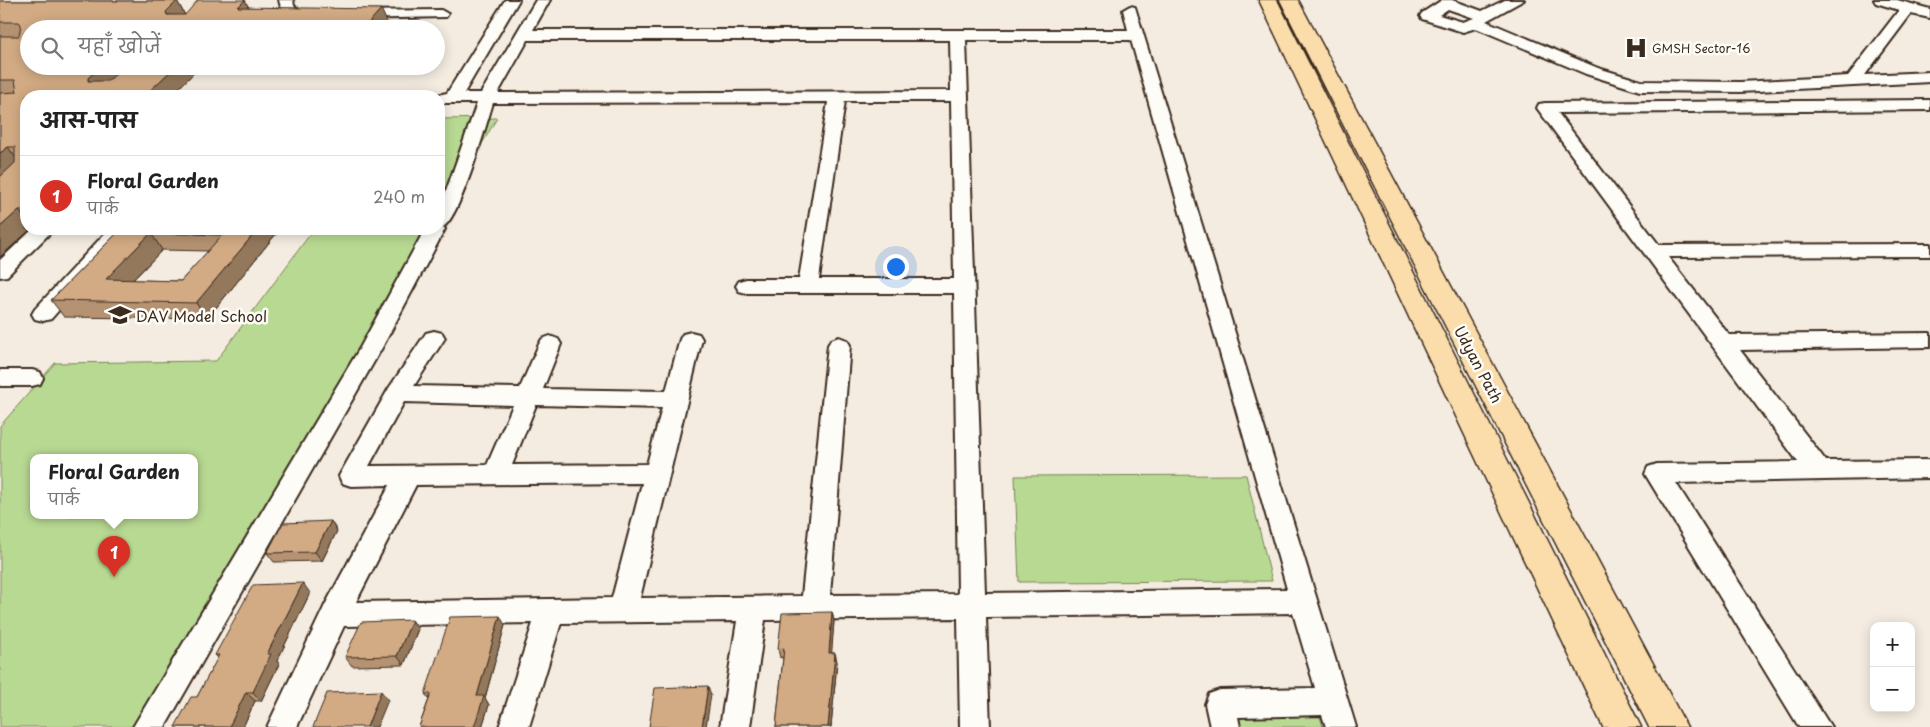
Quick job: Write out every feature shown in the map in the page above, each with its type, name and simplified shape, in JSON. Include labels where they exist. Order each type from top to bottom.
[{"type":"main road","name":"Udyan Path","points":[[1268,0],[1622,727]]},
{"type":"main road","name":"Udyan Path","points":[[1289,0],[1668,727]]},
{"type":"street","points":[[286,0],[287,8],[296,14],[336,16],[441,14]]},
{"type":"street","points":[[446,98],[512,0]]},
{"type":"street","points":[[445,211],[454,194],[487,98],[543,0]]},
{"type":"street","points":[[1467,10],[1496,0]]},
{"type":"street","points":[[1517,0],[1480,19],[1463,27],[1427,16],[1447,3],[1467,10],[1480,19],[1592,71],[1640,86],[1740,87],[1930,77]]},
{"type":"street","points":[[1881,0],[1930,14]]},
{"type":"street","points":[[1853,81],[1908,8]]},
{"type":"street","points":[[1130,10],[1337,714],[1220,704],[1225,727]]},
{"type":"street","points":[[958,35],[975,727]]},
{"type":"street","points":[[523,36],[1138,35]]},
{"type":"street","points":[[446,98],[959,96]]},
{"type":"street","points":[[808,286],[838,97]]},
{"type":"street","points":[[1819,471],[1545,108],[1930,105]]},
{"type":"street","points":[[0,271],[38,235]]},
{"type":"street","points":[[43,314],[115,235]]},
{"type":"street","points":[[148,727],[372,346],[432,235]]},
{"type":"street","points":[[1653,252],[1930,250]]},
{"type":"street","points":[[746,286],[964,286]]},
{"type":"street","points":[[434,338],[397,394],[351,476],[657,473]]},
{"type":"street","points":[[623,610],[691,339]]},
{"type":"street","points":[[1723,343],[1930,340]]},
{"type":"street","points":[[495,475],[550,344]]},
{"type":"street","points":[[815,608],[839,345]]},
{"type":"street","points":[[0,378],[32,378]]},
{"type":"street","points":[[397,394],[676,400]]},
{"type":"street","points":[[1816,727],[1656,474],[1930,469]]},
{"type":"street","points":[[282,727],[335,614],[408,476]]},
{"type":"street","points":[[335,614],[1304,601]]},
{"type":"street","points":[[735,727],[752,608]]},
{"type":"street","points":[[514,727],[551,611]]},
{"type":"green space","points":[[497,118],[445,208],[445,119]]},
{"type":"green space","points":[[310,235],[428,235],[141,727],[0,727],[0,426],[55,363],[216,361]]},
{"type":"green space","points":[[1246,475],[1272,581],[1019,582],[1015,476]]},
{"type":"green space","points":[[1319,713],[1323,727],[1237,727],[1234,716]]},
{"type":"building","points":[[198,0],[245,0],[238,7],[381,9],[371,20],[20,20],[20,23],[0,22],[0,1],[177,1],[166,12],[167,15],[185,15]]},
{"type":"building","points":[[20,30],[20,75],[91,75],[88,81],[108,81],[115,75],[166,75],[150,90],[20,90],[20,210],[0,227],[0,177],[15,163],[15,147],[8,147],[0,153],[0,93],[17,92],[15,80],[0,80],[0,36],[19,36]]},
{"type":"building","points":[[115,235],[149,235],[106,279],[181,281],[222,235],[253,235],[196,303],[51,300]]},
{"type":"building","points":[[331,521],[315,552],[267,553],[283,523]]},
{"type":"building","points":[[303,583],[267,654],[271,654],[253,692],[246,692],[229,727],[175,727],[191,697],[197,697],[219,655],[215,655],[253,585]]},
{"type":"building","points":[[832,612],[829,653],[835,653],[828,727],[776,727],[784,648],[778,649],[782,613]]},
{"type":"building","points":[[500,616],[477,696],[484,696],[474,727],[419,727],[431,694],[425,694],[450,617]]},
{"type":"building","points":[[412,620],[397,656],[345,657],[361,622]]},
{"type":"building","points":[[708,686],[702,727],[649,727],[655,688]]},
{"type":"building","points":[[381,691],[367,727],[313,727],[327,693]]},
{"type":"place","name":"GMSH Sector-16","points":[[1636,48]]},
{"type":"place","name":"DAV Model School","points":[[120,315]]},
{"type":"place","name":"Floral Garden","points":[[114,577]]}]
